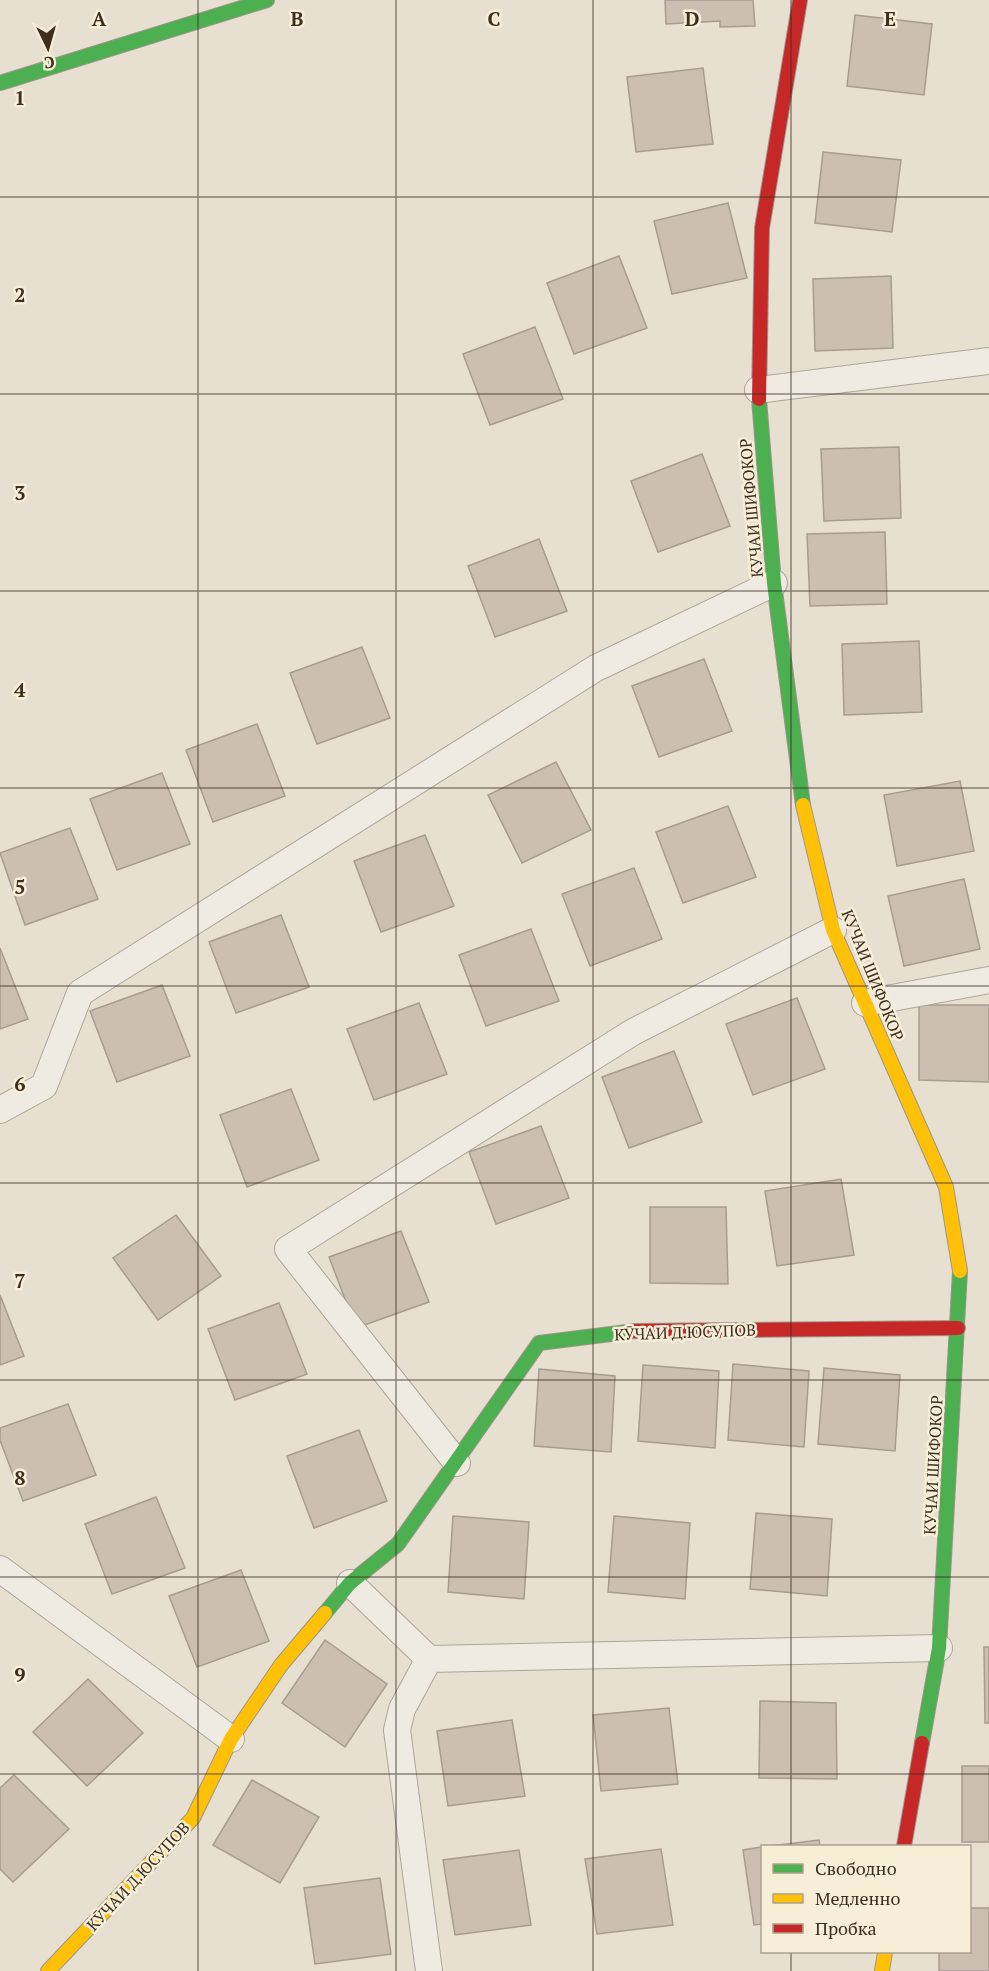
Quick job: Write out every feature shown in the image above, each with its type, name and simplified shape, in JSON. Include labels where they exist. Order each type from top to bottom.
[{"type":"street","points":[[0,83],[267,0]]},
{"type":"street","name":"КУЧАИ ШИФОКОР","points":[[800,0],[762,228],[758,390],[774,583],[805,821],[833,930],[946,1187],[960,1272],[939,1648],[904,1845]]},
{"type":"street","points":[[758,390],[989,361]]},
{"type":"street","points":[[0,1110],[44,1086],[80,993],[596,668],[774,583]]},
{"type":"street","points":[[457,1463],[288,1250],[633,1032],[833,930]]},
{"type":"street","points":[[865,1003],[989,980]]},
{"type":"street","name":"КӮЧАИ Д.ЮСУПОВ","points":[[48,1971],[193,1818],[231,1739],[281,1665],[350,1583],[398,1544],[539,1343],[640,1330],[958,1328]]},
{"type":"street","points":[[0,1569],[231,1739]]},
{"type":"street","points":[[350,1583],[429,1659],[939,1648]]},
{"type":"street","points":[[429,1659],[402,1708],[397,1730],[429,1971]]},
{"type":"street","points":[[882,1971],[885,1953]]},
{"type":"building","points":[[665,0],[753,0],[755,26],[720,27],[720,21],[666,24]]},
{"type":"building","points":[[855,15],[932,24],[924,95],[847,86]]},
{"type":"building","points":[[703,68],[713,144],[636,152],[627,77]]},
{"type":"building","points":[[823,152],[901,160],[892,232],[815,223]]},
{"type":"building","points":[[728,203],[747,278],[672,294],[654,221]]},
{"type":"building","points":[[619,256],[647,328],[574,354],[547,283]]},
{"type":"building","points":[[891,276],[893,348],[815,351],[813,279]]},
{"type":"building","points":[[535,327],[563,399],[490,425],[463,354]]},
{"type":"building","points":[[899,447],[901,518],[824,521],[821,449]]},
{"type":"building","points":[[702,454],[730,526],[658,552],[631,481]]},
{"type":"building","points":[[885,532],[887,604],[810,606],[807,534]]},
{"type":"building","points":[[539,539],[567,611],[495,637],[468,566]]},
{"type":"building","points":[[919,641],[922,712],[844,715],[842,644]]},
{"type":"building","points":[[362,647],[390,718],[317,744],[290,673]]},
{"type":"building","points":[[704,659],[732,731],[659,757],[632,686]]},
{"type":"building","points":[[257,724],[285,796],[213,822],[186,750]]},
{"type":"building","points":[[556,762],[591,830],[522,863],[488,795]]},
{"type":"building","points":[[162,773],[190,844],[117,870],[90,799]]},
{"type":"building","points":[[960,781],[974,851],[897,866],[884,795]]},
{"type":"building","points":[[728,806],[756,877],[683,903],[656,832]]},
{"type":"building","points":[[70,828],[98,899],[25,925],[0,853]]},
{"type":"building","points":[[425,835],[454,906],[381,932],[354,861]]},
{"type":"building","points":[[634,868],[662,939],[590,966],[562,894]]},
{"type":"building","points":[[964,879],[980,949],[904,966],[888,896]]},
{"type":"building","points":[[281,915],[309,987],[236,1013],[209,942]]},
{"type":"building","points":[[531,929],[559,1001],[486,1026],[459,955]]},
{"type":"building","points":[[0,948],[28,1019],[0,1029]]},
{"type":"building","points":[[162,985],[190,1056],[117,1082],[90,1011]]},
{"type":"building","points":[[797,998],[825,1069],[753,1095],[726,1024]]},
{"type":"building","points":[[419,1003],[447,1074],[374,1100],[347,1029]]},
{"type":"building","points":[[919,1005],[989,1005],[989,1082],[919,1080]]},
{"type":"building","points":[[674,1051],[702,1122],[629,1148],[602,1077]]},
{"type":"building","points":[[291,1089],[319,1160],[247,1187],[220,1115]]},
{"type":"building","points":[[541,1126],[569,1198],[496,1224],[469,1152]]},
{"type":"building","points":[[841,1179],[854,1255],[777,1266],[765,1191]]},
{"type":"building","points":[[650,1207],[726,1207],[728,1284],[650,1283]]},
{"type":"building","points":[[176,1215],[221,1276],[158,1320],[113,1258]]},
{"type":"building","points":[[401,1231],[429,1302],[356,1328],[329,1257]]},
{"type":"building","points":[[0,1295],[24,1356],[0,1365]]},
{"type":"building","points":[[279,1303],[307,1374],[235,1400],[208,1329]]},
{"type":"building","points":[[733,1364],[809,1371],[804,1447],[728,1440]]},
{"type":"building","points":[[643,1365],[719,1371],[715,1448],[638,1441]]},
{"type":"building","points":[[824,1368],[900,1375],[895,1451],[818,1444]]},
{"type":"building","points":[[539,1369],[615,1376],[611,1452],[534,1446]]},
{"type":"building","points":[[68,1404],[96,1475],[23,1501],[0,1440],[0,1428]]},
{"type":"building","points":[[359,1430],[387,1501],[314,1528],[287,1456]]},
{"type":"building","points":[[156,1497],[185,1568],[112,1594],[85,1524]]},
{"type":"building","points":[[756,1513],[832,1519],[827,1596],[750,1589]]},
{"type":"building","points":[[453,1516],[529,1522],[524,1599],[448,1592]]},
{"type":"building","points":[[614,1516],[690,1523],[685,1599],[608,1592]]},
{"type":"building","points":[[241,1570],[269,1641],[197,1667],[169,1596]]},
{"type":"building","points":[[325,1640],[387,1684],[345,1747],[282,1703]]},
{"type":"building","points":[[984,1647],[989,1647],[989,1723],[985,1723]]},
{"type":"building","points":[[88,1679],[143,1733],[87,1786],[33,1732]]},
{"type":"building","points":[[760,1701],[836,1703],[837,1779],[759,1778]]},
{"type":"building","points":[[669,1708],[678,1784],[601,1791],[593,1715]]},
{"type":"building","points":[[512,1720],[525,1796],[448,1806],[437,1731]]},
{"type":"building","points":[[962,1766],[989,1766],[989,1842],[962,1842]]},
{"type":"building","points":[[14,1775],[69,1829],[13,1882],[0,1869],[0,1788]]},
{"type":"building","points":[[252,1780],[319,1817],[280,1883],[213,1845]]},
{"type":"building","points":[[819,1840],[820,1845],[778,1845]]},
{"type":"building","points":[[761,1847],[761,1924],[754,1925],[743,1850]]},
{"type":"building","points":[[661,1849],[673,1925],[597,1934],[585,1859]]},
{"type":"building","points":[[519,1850],[531,1925],[455,1935],[443,1860]]},
{"type":"building","points":[[380,1878],[391,1954],[315,1964],[304,1888]]},
{"type":"building","points":[[971,1908],[989,1908],[989,1971],[939,1971],[939,1953],[971,1953]]},
{"type":"traffic: fast","points":[[0,83],[267,0]]},
{"type":"traffic: fast","points":[[759,399],[774,583],[803,805]]},
{"type":"traffic: fast","points":[[922,1743],[939,1648],[960,1271]]},
{"type":"traffic: fast","points":[[325,1613],[350,1583],[398,1544],[539,1343],[635,1331]]},
{"type":"traffic: slow","points":[[803,805],[833,930],[946,1187],[960,1271]]},
{"type":"traffic: slow","points":[[48,1971],[193,1818],[231,1739],[281,1665],[325,1613]]},
{"type":"traffic: slow","points":[[882,1971],[885,1953]]},
{"type":"traffic: jam","points":[[759,399],[762,228],[800,0]]},
{"type":"traffic: jam","points":[[635,1331],[958,1328]]},
{"type":"traffic: jam","points":[[904,1845],[922,1743]]}]
